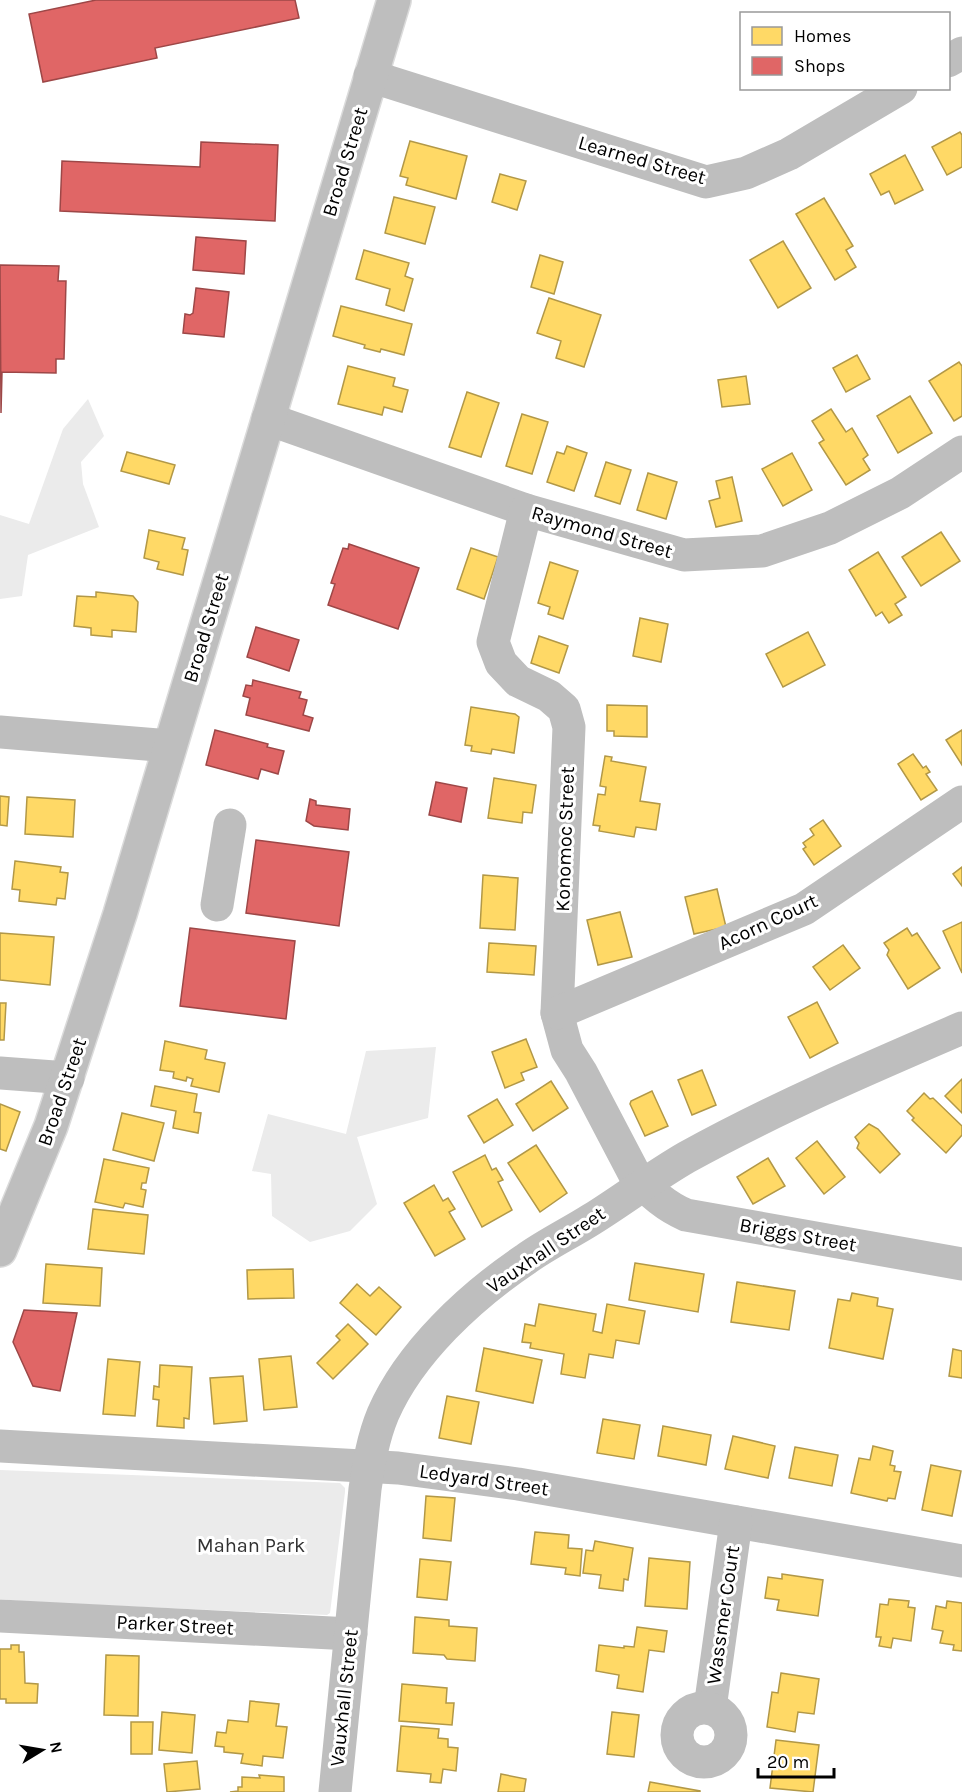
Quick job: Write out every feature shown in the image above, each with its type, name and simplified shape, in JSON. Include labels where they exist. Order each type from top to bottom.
[{"type":"street","name":"Broad Street","points":[[0,1250],[36,1165],[68,1078],[120,914],[394,0]]},
{"type":"street","name":"Learned Street","points":[[370,76],[706,182],[746,173],[789,154],[898,90]]},
{"type":"street","name":"Raymond Street","points":[[268,419],[526,510],[684,555],[762,551],[830,528],[900,492],[962,452]]},
{"type":"street","name":"Konomoc Street","points":[[526,510],[493,642],[501,663],[518,681],[549,696],[564,709],[569,727],[557,1013],[567,1050],[635,1175],[644,1185]]},
{"type":"street","points":[[0,732],[170,746]]},
{"type":"street","name":"Acorn Court","points":[[557,1013],[804,909],[962,802]]},
{"type":"street","points":[[217,905],[230,825]]},
{"type":"street","name":"Vauxhall Street","points":[[335,1792],[368,1466],[376,1433],[384,1413],[396,1391],[429,1345],[476,1297],[526,1259],[686,1158],[798,1100],[962,1028]]},
{"type":"street","points":[[0,1073],[68,1078]]},
{"type":"street","name":"Briggs Street","points":[[644,1185],[659,1200],[673,1209],[701,1218],[962,1264]]},
{"type":"street","name":"Ledyard Street","points":[[0,1446],[398,1468],[472,1477],[962,1561]]},
{"type":"street","name":"Wassmer Court","points":[[710,1708],[736,1522]]},
{"type":"street","name":"Parker Street","points":[[0,1616],[351,1634]]},
{"type":"green space","points":[[88,399],[104,436],[81,462],[83,484],[99,527],[28,555],[22,596],[0,599],[0,515],[29,524],[63,429]]},
{"type":"green space","points":[[436,1047],[428,1118],[357,1137],[377,1204],[350,1231],[310,1242],[272,1216],[271,1174],[252,1171],[268,1114],[346,1134],[366,1051]]},
{"type":"green space","name":"Mahan Park","points":[[0,1470],[340,1483],[345,1488],[345,1492],[330,1613],[327,1615],[0,1599]]},
{"type":"building: Homes","points":[[960,132],[962,135],[962,167],[947,175],[932,147]]},
{"type":"building: Homes","points":[[410,141],[467,156],[456,199],[406,185],[408,178],[400,176]]},
{"type":"building: Homes","points":[[905,155],[923,190],[895,204],[889,191],[881,195],[870,174]]},
{"type":"building: Homes","points":[[500,174],[526,181],[517,210],[492,202]]},
{"type":"building: Homes","points":[[394,197],[435,207],[425,244],[385,233]]},
{"type":"building: Homes","points":[[824,198],[853,246],[846,250],[856,267],[835,280],[796,214]]},
{"type":"building: Homes","points":[[783,241],[811,288],[778,308],[750,260]]},
{"type":"building: Homes","points":[[364,250],[409,263],[405,276],[413,279],[404,311],[386,305],[390,289],[356,279]]},
{"type":"building: Homes","points":[[540,255],[563,262],[554,294],[531,287]]},
{"type":"building: Homes","points":[[549,298],[601,315],[584,367],[556,358],[561,341],[537,333]]},
{"type":"building: Homes","points":[[341,306],[412,324],[404,355],[381,349],[380,352],[364,348],[365,345],[333,336]]},
{"type":"building: Homes","points":[[857,355],[870,379],[846,392],[833,368]]},
{"type":"building: Homes","points":[[959,362],[962,366],[962,416],[954,421],[929,381]]},
{"type":"building: Homes","points":[[348,366],[395,378],[393,386],[408,390],[402,412],[384,407],[382,415],[338,404]]},
{"type":"building: Homes","points":[[746,376],[750,404],[722,407],[718,380]]},
{"type":"building: Homes","points":[[467,392],[499,403],[481,457],[449,447]]},
{"type":"building: Homes","points":[[910,396],[932,433],[898,453],[877,416]]},
{"type":"building: Homes","points":[[831,409],[846,432],[852,428],[868,455],[863,459],[870,470],[846,485],[819,443],[824,440],[812,421]]},
{"type":"building: Homes","points":[[522,414],[548,422],[532,474],[506,466]]},
{"type":"building: Homes","points":[[567,446],[587,453],[574,491],[547,482],[557,452],[564,454]]},
{"type":"building: Homes","points":[[127,452],[175,465],[169,484],[121,471]]},
{"type":"building: Homes","points":[[792,453],[812,490],[783,506],[762,469]]},
{"type":"building: Homes","points":[[606,462],[631,470],[620,504],[595,496]]},
{"type":"building: Homes","points":[[648,473],[677,482],[666,519],[637,510]]},
{"type":"building: Homes","points":[[732,477],[742,521],[716,527],[709,501],[720,498],[716,481]]},
{"type":"building: Homes","points":[[149,530],[185,538],[182,549],[188,550],[183,575],[157,569],[159,562],[144,558]]},
{"type":"building: Homes","points":[[941,532],[960,561],[921,586],[902,557]]},
{"type":"building: Homes","points":[[471,548],[498,557],[484,599],[457,589]]},
{"type":"building: Homes","points":[[878,552],[906,597],[895,604],[902,615],[889,623],[882,612],[876,616],[849,570]]},
{"type":"building: Homes","points":[[550,562],[578,571],[563,619],[548,614],[550,607],[538,603]]},
{"type":"building: Homes","points":[[96,592],[133,596],[138,602],[136,632],[112,630],[112,637],[91,635],[91,628],[74,626],[77,596],[96,597]]},
{"type":"building: Homes","points":[[640,618],[668,624],[661,662],[633,656]]},
{"type":"building: Homes","points":[[808,632],[825,665],[783,687],[766,654]]},
{"type":"building: Homes","points":[[539,636],[568,646],[559,673],[531,663]]},
{"type":"building: Homes","points":[[607,705],[647,706],[647,737],[614,736],[614,731],[607,731]]},
{"type":"building: Homes","points":[[471,707],[515,714],[519,717],[514,753],[492,749],[491,754],[471,751],[472,746],[465,745]]},
{"type":"building: Homes","points":[[962,730],[962,765],[946,740]]},
{"type":"building: Homes","points":[[913,754],[923,768],[926,766],[930,772],[926,774],[937,790],[921,800],[898,764]]},
{"type":"building: Homes","points":[[605,756],[612,757],[611,761],[646,767],[640,801],[660,804],[656,830],[636,827],[634,837],[599,831],[600,826],[593,825],[598,794],[605,795],[606,787],[600,786]]},
{"type":"building: Homes","points":[[494,778],[536,785],[532,813],[523,812],[522,823],[488,818]]},
{"type":"building: Homes","points":[[0,796],[9,797],[7,826],[0,825]]},
{"type":"building: Homes","points":[[27,797],[75,800],[73,837],[25,834]]},
{"type":"building: Homes","points":[[823,820],[841,846],[814,865],[803,849],[806,847],[803,843],[814,835],[810,829]]},
{"type":"building: Homes","points":[[15,861],[61,867],[60,872],[68,873],[65,899],[57,898],[56,905],[19,901],[20,890],[12,889]]},
{"type":"building: Homes","points":[[962,867],[962,886],[953,874]]},
{"type":"building: Homes","points":[[483,875],[518,878],[515,930],[480,928]]},
{"type":"building: Homes","points":[[717,889],[726,927],[694,934],[685,897]]},
{"type":"building: Homes","points":[[620,912],[632,957],[598,965],[587,920]]},
{"type":"building: Homes","points":[[962,922],[962,973],[943,931]]},
{"type":"building: Homes","points":[[907,928],[912,936],[917,933],[940,968],[908,989],[887,955],[889,950],[884,943]]},
{"type":"building: Homes","points":[[0,933],[54,937],[50,985],[0,980]]},
{"type":"building: Homes","points":[[489,943],[536,946],[534,975],[487,972]]},
{"type":"building: Homes","points":[[843,945],[860,968],[830,990],[813,967]]},
{"type":"building: Homes","points":[[817,1002],[838,1043],[810,1058],[788,1017]]},
{"type":"building: Homes","points":[[0,1003],[6,1003],[4,1040],[0,1040]]},
{"type":"building: Homes","points":[[526,1039],[537,1067],[521,1073],[524,1080],[505,1088],[492,1052]]},
{"type":"building: Homes","points":[[165,1041],[207,1050],[205,1059],[225,1063],[219,1092],[191,1086],[193,1079],[187,1077],[186,1081],[173,1078],[174,1072],[160,1070]]},
{"type":"building: Homes","points":[[702,1070],[716,1105],[692,1115],[678,1080]]},
{"type":"building: Homes","points":[[962,1079],[962,1113],[945,1096]]},
{"type":"building: Homes","points":[[551,1081],[568,1108],[533,1131],[516,1104]]},
{"type":"building: Homes","points":[[155,1086],[197,1094],[194,1112],[201,1113],[198,1133],[173,1128],[176,1111],[151,1106]]},
{"type":"building: Homes","points":[[652,1091],[668,1126],[645,1136],[630,1104],[631,1101]]},
{"type":"building: Homes","points":[[924,1093],[930,1099],[933,1098],[962,1126],[962,1135],[946,1153],[912,1120],[914,1118],[907,1111]]},
{"type":"building: Homes","points":[[497,1099],[513,1125],[484,1143],[468,1116]]},
{"type":"building: Homes","points":[[0,1104],[20,1112],[6,1151],[0,1149]]},
{"type":"building: Homes","points":[[122,1113],[164,1123],[154,1161],[113,1150]]},
{"type":"building: Homes","points":[[869,1124],[878,1129],[900,1154],[880,1173],[857,1148],[859,1143],[855,1137]]},
{"type":"building: Homes","points":[[817,1141],[845,1177],[824,1194],[796,1158]]},
{"type":"building: Homes","points":[[536,1145],[567,1193],[540,1212],[508,1163]]},
{"type":"building: Homes","points":[[485,1155],[492,1170],[496,1168],[503,1180],[498,1182],[512,1210],[482,1227],[453,1172]]},
{"type":"building: Homes","points":[[768,1158],[785,1186],[753,1204],[737,1177]]},
{"type":"building: Homes","points":[[104,1159],[149,1168],[146,1183],[142,1183],[141,1189],[146,1190],[143,1207],[125,1203],[123,1208],[95,1202]]},
{"type":"building: Homes","points":[[434,1185],[443,1201],[448,1198],[455,1209],[449,1212],[465,1239],[435,1256],[404,1203]]},
{"type":"building: Homes","points":[[93,1209],[148,1215],[144,1254],[88,1249]]},
{"type":"building: Homes","points":[[635,1263],[704,1274],[698,1312],[629,1300]]},
{"type":"building: Homes","points":[[46,1264],[102,1268],[100,1306],[43,1303]]},
{"type":"building: Homes","points":[[293,1269],[294,1298],[248,1299],[247,1270]]},
{"type":"building: Homes","points":[[737,1282],[795,1291],[789,1330],[731,1322]]},
{"type":"building: Homes","points":[[357,1284],[370,1296],[379,1287],[401,1307],[376,1335],[340,1303]]},
{"type":"building: Homes","points":[[852,1293],[878,1298],[877,1306],[893,1309],[883,1359],[829,1348],[838,1299],[850,1301]]},
{"type":"building: Homes","points":[[539,1304],[596,1314],[593,1331],[602,1333],[607,1304],[645,1311],[639,1344],[616,1340],[613,1358],[589,1354],[585,1378],[561,1374],[564,1354],[530,1348],[531,1343],[522,1342],[525,1324],[535,1326]]},
{"type":"building: Homes","points":[[348,1324],[368,1344],[333,1379],[317,1363],[340,1340],[336,1336]]},
{"type":"building: Homes","points":[[484,1348],[542,1360],[533,1403],[476,1391]]},
{"type":"building: Homes","points":[[953,1349],[962,1351],[962,1378],[949,1376]]},
{"type":"building: Homes","points":[[291,1356],[297,1407],[264,1410],[259,1359]]},
{"type":"building: Homes","points":[[108,1359],[140,1362],[135,1416],[103,1414]]},
{"type":"building: Homes","points":[[160,1365],[192,1367],[189,1419],[184,1418],[184,1428],[157,1426],[159,1400],[153,1399],[154,1386],[159,1387]]},
{"type":"building: Homes","points":[[243,1376],[247,1421],[214,1424],[210,1378]]},
{"type":"building: Homes","points":[[447,1396],[479,1402],[471,1444],[439,1438]]},
{"type":"building: Homes","points":[[603,1419],[640,1425],[634,1459],[597,1453]]},
{"type":"building: Homes","points":[[663,1426],[711,1435],[706,1465],[658,1456]]},
{"type":"building: Homes","points":[[733,1436],[775,1446],[768,1478],[725,1469]]},
{"type":"building: Homes","points":[[873,1446],[893,1451],[890,1465],[895,1466],[894,1471],[901,1472],[895,1499],[888,1498],[887,1501],[851,1493],[859,1458],[870,1460]]},
{"type":"building: Homes","points":[[795,1447],[838,1455],[832,1486],[789,1478]]},
{"type":"building: Homes","points":[[931,1465],[961,1471],[952,1516],[922,1510]]},
{"type":"building: Homes","points":[[426,1496],[455,1498],[451,1541],[423,1538]]},
{"type":"building: Homes","points":[[535,1532],[569,1535],[568,1548],[582,1549],[580,1576],[565,1574],[566,1568],[531,1564]]},
{"type":"building: Homes","points":[[595,1541],[633,1548],[628,1580],[624,1579],[623,1591],[599,1588],[601,1575],[583,1573],[586,1550],[593,1551]]},
{"type":"building: Homes","points":[[649,1558],[690,1562],[687,1609],[645,1606]]},
{"type":"building: Homes","points":[[420,1559],[451,1562],[447,1600],[417,1597]]},
{"type":"building: Homes","points":[[782,1574],[823,1580],[818,1616],[777,1610],[779,1600],[765,1598],[768,1577],[782,1579]]},
{"type":"building: Homes","points":[[889,1599],[909,1601],[908,1607],[915,1608],[911,1641],[893,1638],[891,1648],[879,1646],[881,1637],[876,1637],[880,1604],[888,1605]]},
{"type":"building: Homes","points":[[947,1601],[962,1603],[962,1651],[953,1650],[954,1645],[940,1643],[943,1631],[932,1629],[936,1606],[946,1608]]},
{"type":"building: Homes","points":[[415,1617],[449,1620],[449,1626],[477,1628],[475,1661],[447,1659],[444,1655],[413,1653]]},
{"type":"building: Homes","points":[[637,1627],[667,1631],[664,1652],[649,1650],[643,1692],[617,1688],[619,1675],[596,1671],[599,1645],[634,1647]]},
{"type":"building: Homes","points":[[11,1645],[19,1645],[19,1652],[24,1652],[25,1683],[38,1684],[37,1703],[6,1703],[6,1699],[0,1699],[0,1649],[11,1649]]},
{"type":"building: Homes","points":[[106,1655],[139,1656],[138,1716],[104,1715]]},
{"type":"building: Homes","points":[[781,1673],[819,1679],[814,1714],[798,1712],[795,1732],[767,1727],[772,1692],[778,1693]]},
{"type":"building: Homes","points":[[402,1684],[447,1688],[446,1703],[454,1703],[452,1725],[399,1721]]},
{"type":"building: Homes","points":[[250,1701],[279,1704],[276,1726],[287,1727],[283,1758],[263,1756],[262,1766],[241,1763],[243,1754],[224,1752],[224,1747],[215,1746],[217,1732],[226,1733],[228,1720],[248,1722]]},
{"type":"building: Homes","points":[[162,1712],[195,1715],[192,1753],[159,1750]]},
{"type":"building: Homes","points":[[612,1712],[639,1715],[634,1757],[607,1754]]},
{"type":"building: Homes","points":[[131,1722],[153,1722],[152,1754],[131,1754]]},
{"type":"building: Homes","points":[[401,1726],[439,1729],[438,1738],[448,1739],[448,1747],[458,1748],[456,1771],[443,1769],[441,1783],[430,1782],[431,1774],[397,1771]]},
{"type":"building: Homes","points":[[776,1740],[819,1745],[813,1792],[770,1788]]},
{"type":"building: Homes","points":[[197,1761],[200,1789],[167,1792],[164,1764]]},
{"type":"building: Homes","points":[[501,1774],[526,1779],[524,1792],[498,1792]]},
{"type":"building: Homes","points":[[259,1775],[284,1777],[284,1792],[230,1792],[238,1791],[238,1787],[242,1787],[242,1777],[260,1778]]},
{"type":"building: Homes","points":[[650,1782],[700,1791],[700,1792],[648,1792]]},
{"type":"building: Shops","points":[[96,0],[295,0],[299,18],[155,48],[157,58],[43,82],[29,14]]},
{"type":"building: Shops","points":[[201,142],[278,145],[275,221],[60,211],[62,161],[200,167]]},
{"type":"building: Shops","points":[[196,237],[246,241],[244,274],[193,270]]},
{"type":"building: Shops","points":[[0,265],[59,266],[58,281],[66,281],[64,359],[56,359],[56,373],[2,372],[1,413]]},
{"type":"building: Shops","points":[[196,288],[229,292],[224,337],[183,333],[185,314],[193,313]]},
{"type":"building: Shops","points":[[349,544],[419,568],[398,629],[328,605],[335,584],[331,583],[343,548],[348,549]]},
{"type":"building: Shops","points":[[256,627],[299,640],[289,671],[247,657]]},
{"type":"building: Shops","points":[[253,680],[301,692],[299,698],[307,700],[303,715],[313,718],[309,731],[246,715],[250,698],[243,696],[246,685],[252,686]]},
{"type":"building: Shops","points":[[215,730],[268,744],[267,747],[284,751],[278,774],[261,769],[258,779],[206,765]]},
{"type":"building: Shops","points":[[436,782],[467,788],[461,822],[429,815]]},
{"type":"building: Shops","points":[[310,799],[316,801],[316,805],[350,809],[348,830],[314,826],[306,821]]},
{"type":"building: Shops","points":[[256,840],[349,852],[339,926],[246,913]]},
{"type":"building: Shops","points":[[190,928],[295,941],[286,1019],[180,1006]]},
{"type":"building: Shops","points":[[24,1310],[77,1313],[60,1391],[33,1386],[13,1342]]}]
